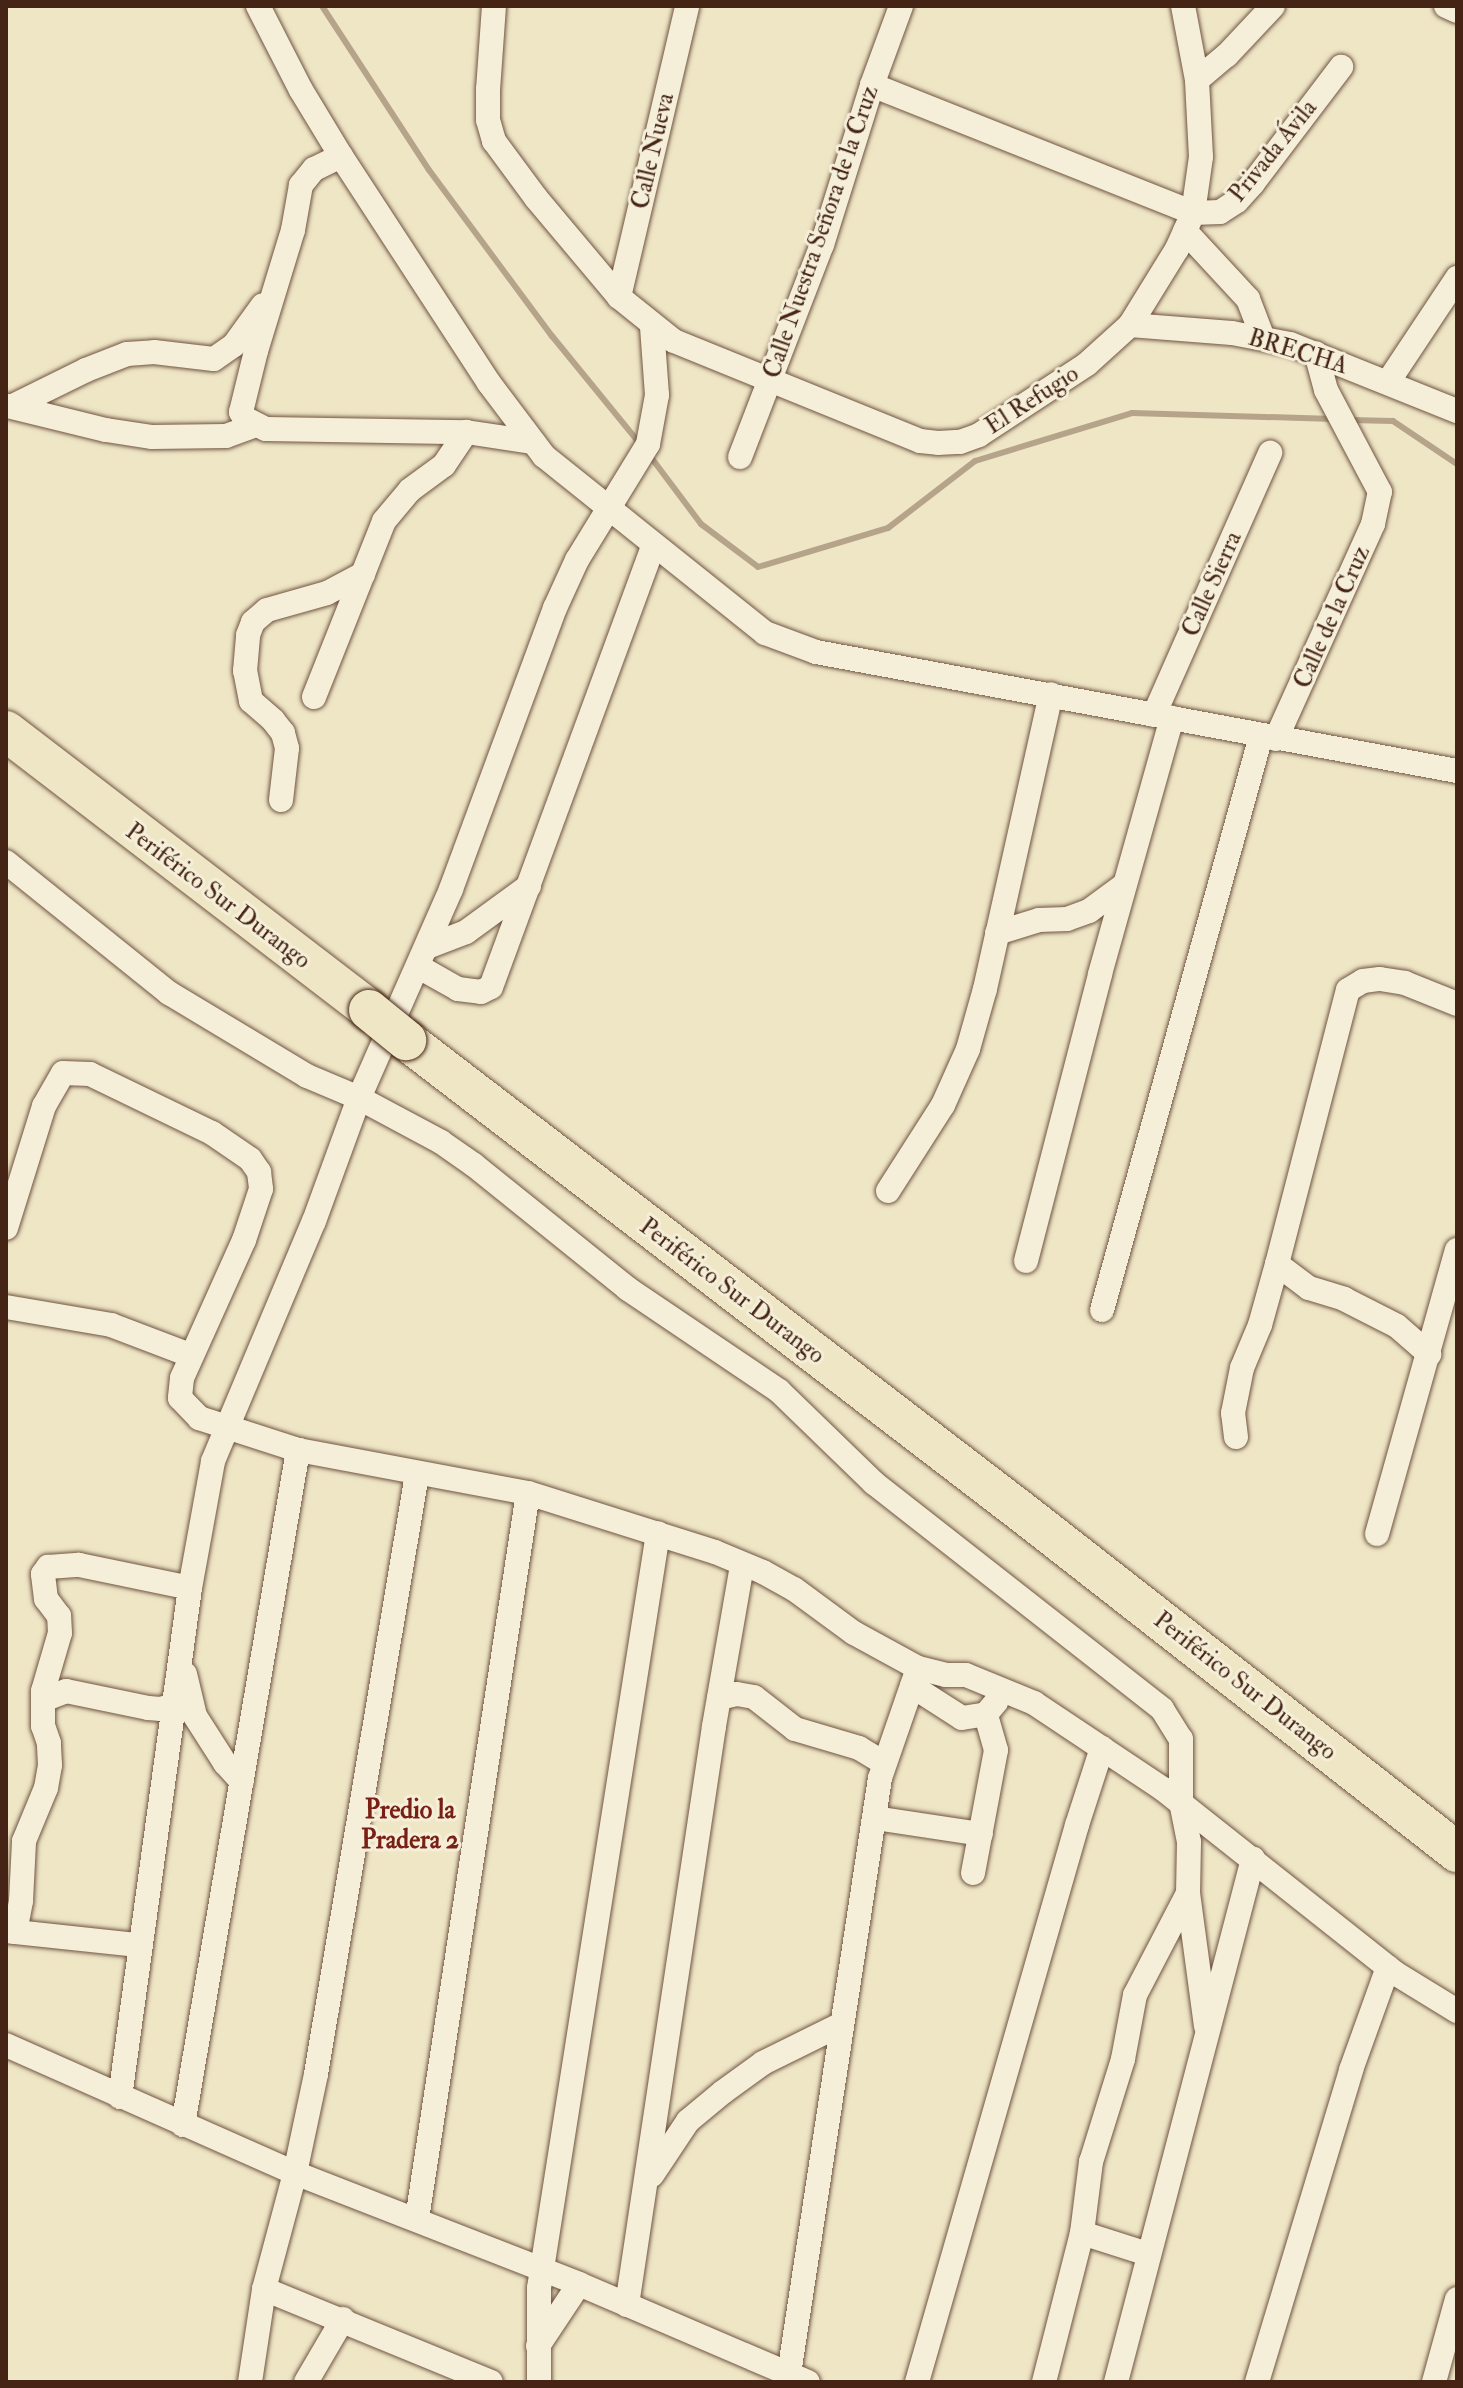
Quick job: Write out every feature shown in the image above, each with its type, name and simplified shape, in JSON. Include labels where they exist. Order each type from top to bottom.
[{"type":"highway","name":"Periférico Sur Durango","points":[[6,731],[1016,1507],[1457,1852]]},
{"type":"street","points":[[258,6],[301,90],[341,156],[489,383],[544,456],[743,617],[789,644],[1457,771]]},
{"type":"street","points":[[494,6],[488,120],[494,141],[508,161],[619,297],[652,327],[674,341],[770,382]]},
{"type":"street","name":"Calle Nueva","points":[[619,297],[687,6]]},
{"type":"street","name":"Calle Nuestra Señora de la Cruz","points":[[740,457],[822,245],[872,85],[901,6]]},
{"type":"street","points":[[1183,6],[1197,80],[1201,157],[1189,222]]},
{"type":"street","points":[[1197,80],[1227,55],[1273,6]]},
{"type":"street","points":[[1446,6],[1457,11]]},
{"type":"street","name":"Privada Ávila","points":[[1189,222],[1220,212],[1237,201],[1341,67]]},
{"type":"street","points":[[872,85],[1189,222],[1248,299],[1263,338]]},
{"type":"street","points":[[256,425],[241,412],[243,398],[276,287],[301,185],[314,169],[341,156]]},
{"type":"street","name":"El Refugio","points":[[770,382],[920,441],[960,442],[979,435],[1087,364],[1130,325],[1189,222]]},
{"type":"street","points":[[1388,382],[1457,278]]},
{"type":"street","points":[[10,405],[127,354],[154,352],[214,359],[234,345],[276,287]]},
{"type":"street","name":"BRECHA","points":[[1130,325],[1263,338],[1316,353],[1457,411]]},
{"type":"street","points":[[120,2097],[138,1945],[182,1664],[190,1588],[213,1461],[314,1221],[359,1098],[423,957],[555,608],[607,508],[635,470],[654,422],[657,395],[652,327]]},
{"type":"street","name":"Calle de la Cruz","points":[[1102,1310],[1268,737],[1373,524],[1380,492],[1326,390],[1316,353]]},
{"type":"street","points":[[10,405],[106,430],[152,437],[226,436],[256,425],[310,432],[466,432],[533,442]]},
{"type":"street","points":[[314,697],[384,521],[396,503],[444,465],[466,432]]},
{"type":"street","name":"Calle Sierra","points":[[1026,1261],[1124,885],[1163,716],[1270,453]]},
{"type":"street","points":[[423,957],[458,989],[481,992],[491,987],[654,545]]},
{"type":"street","points":[[281,800],[287,748],[283,733],[251,701],[245,671],[248,635],[253,622],[267,610],[327,593],[363,574]]},
{"type":"street","points":[[888,1191],[953,1085],[968,1049],[1051,694]]},
{"type":"street","points":[[6,862],[169,993],[307,1076],[359,1098],[441,1142],[498,1183],[628,1289],[779,1391],[874,1483],[1153,1701],[1174,1725],[1181,1739],[1181,1802],[1189,1842],[1188,1893],[1206,2026]]},
{"type":"street","points":[[997,933],[1039,920],[1067,919],[1089,911],[1124,885]]},
{"type":"street","points":[[423,957],[466,932],[529,886]]},
{"type":"street","points":[[1236,1437],[1233,1413],[1242,1368],[1260,1325],[1348,990],[1363,981],[1380,979],[1405,983],[1457,1004]]},
{"type":"street","points":[[6,1228],[44,1106],[63,1073],[90,1074],[237,1148],[259,1172],[261,1189],[232,1268],[190,1355],[180,1398],[199,1418],[298,1450],[528,1493],[715,1552],[794,1589],[915,1677],[962,1718],[986,1714]]},
{"type":"street","points":[[1377,1534],[1457,1250]]},
{"type":"street","points":[[1277,1264],[1309,1288],[1344,1299],[1397,1326],[1429,1354]]},
{"type":"street","points":[[6,1307],[111,1325],[190,1355]]},
{"type":"street","points":[[183,2125],[298,1450]]},
{"type":"street","points":[[256,2376],[264,2289],[295,2173],[347,1897],[417,1474]]},
{"type":"street","points":[[417,2219],[528,1493]]},
{"type":"street","points":[[539,2382],[537,2310],[608,1830],[658,1533]]},
{"type":"street","points":[[138,1945],[10,1932],[21,1901],[24,1841],[46,1788],[50,1765],[49,1743],[43,1726],[43,1700],[60,1633],[59,1616],[46,1599],[42,1584],[48,1567],[79,1565],[190,1588]]},
{"type":"street","points":[[627,2305],[719,1698],[742,1566]]},
{"type":"street","points":[[182,1664],[195,1716],[225,1763],[242,1782]]},
{"type":"street","points":[[915,1677],[966,1675],[1034,1703],[1181,1802],[1388,1967],[1457,2011]]},
{"type":"street","points":[[6,2045],[295,2173],[543,2269],[798,2378],[840,2025],[884,1763],[915,1677]]},
{"type":"street","points":[[973,1873],[996,1750],[986,1714],[1000,1689]]},
{"type":"street","points":[[43,1700],[66,1691],[148,1708],[161,1709],[176,1704]]},
{"type":"street","points":[[719,1698],[737,1694],[754,1697],[795,1729],[859,1748],[884,1763]]},
{"type":"street","points":[[917,2382],[1102,1748]]},
{"type":"street","points":[[875,1818],[981,1834]]},
{"type":"street","points":[[1116,2382],[1206,2026],[1253,1859]]},
{"type":"street","points":[[1044,2382],[1082,2233],[1091,2162],[1123,2059],[1135,1995],[1188,1893]]},
{"type":"street","points":[[1257,2382],[1351,2070],[1388,1967]]},
{"type":"street","points":[[647,2185],[688,2121],[763,2063],[840,2025]]},
{"type":"street","points":[[1082,2233],[1148,2254]]},
{"type":"street","points":[[538,2346],[579,2284]]},
{"type":"street","points":[[264,2289],[491,2382]]},
{"type":"street","points":[[1434,2382],[1457,2299]]},
{"type":"street","points":[[306,2382],[343,2319]]},
{"type":"waterway","points":[[322,6],[429,170],[552,336],[640,444]]},
{"type":"waterway","points":[[650,456],[701,524],[758,567],[888,528],[975,461],[1132,413],[1334,419]]},
{"type":"waterway","points":[[1350,420],[1393,421],[1457,464]]},
{"type":"district","name":"Predio la Pradera 2","points":[[410,1826]]}]
